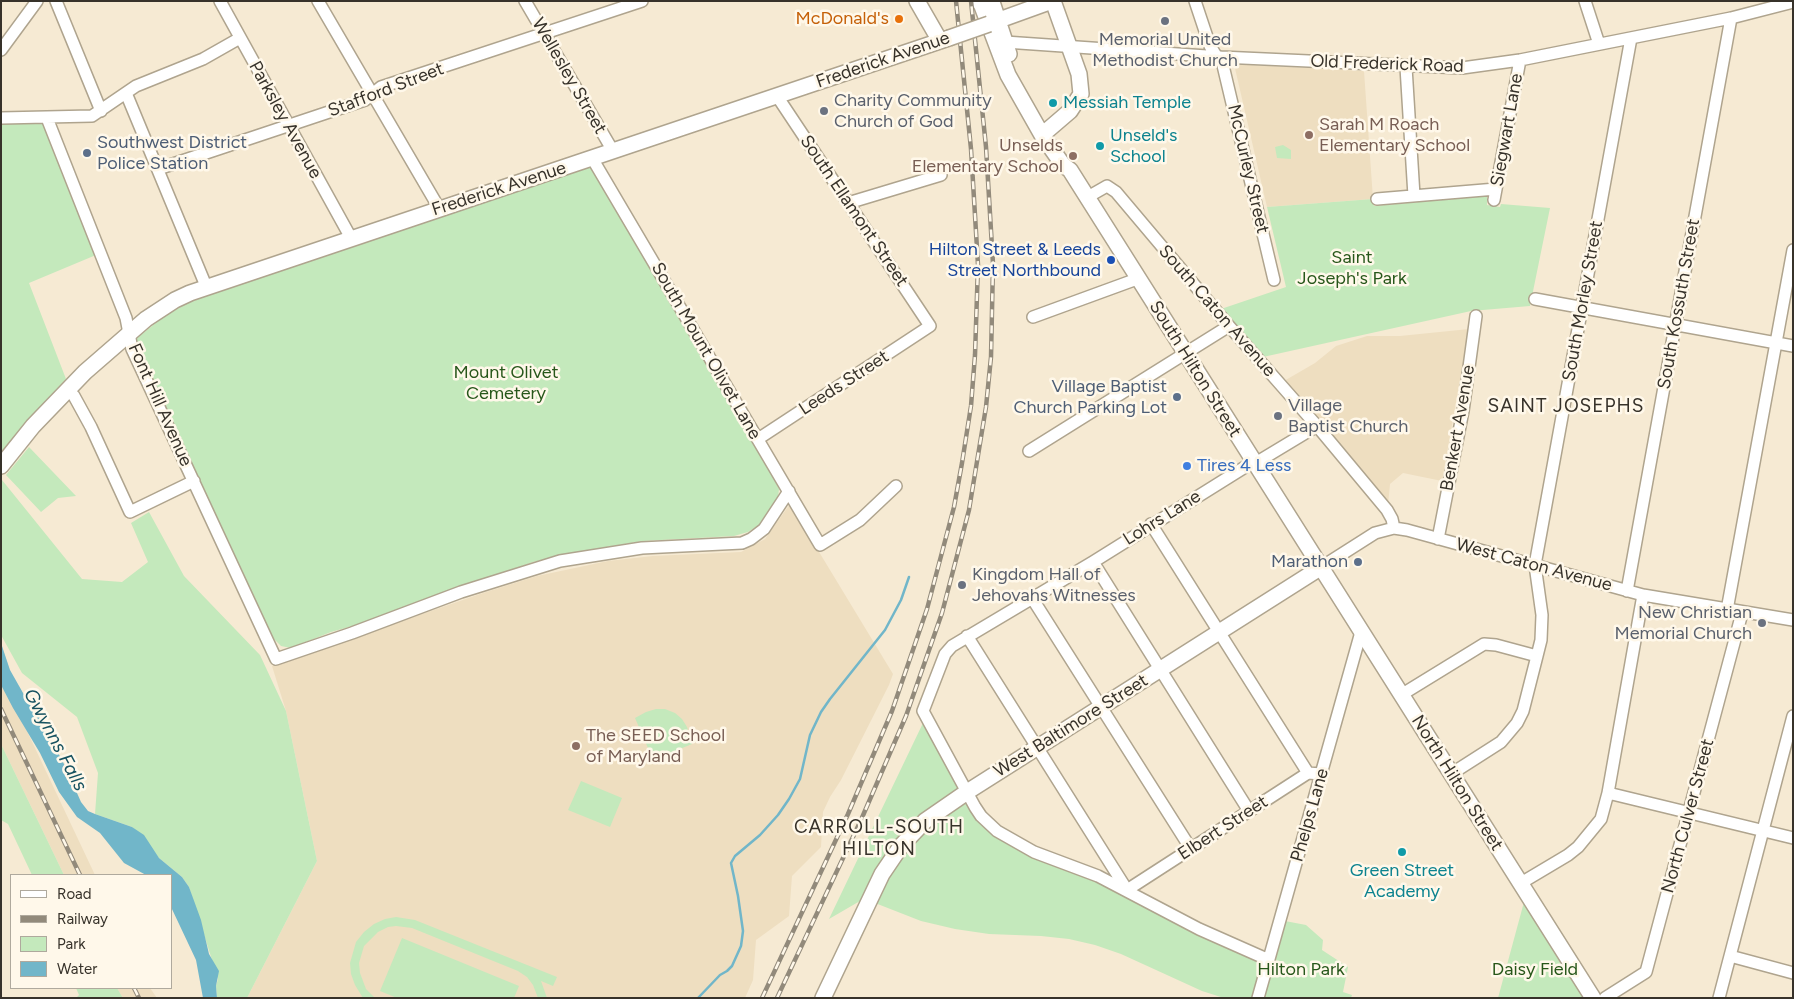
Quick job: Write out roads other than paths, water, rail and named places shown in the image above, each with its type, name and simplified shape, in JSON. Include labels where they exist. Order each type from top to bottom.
[{"type":"main road","points":[[917,1],[944,39]]},
{"type":"main road","name":"South Hilton Street","points":[[978,1],[1006,42],[1046,132]]},
{"type":"main road","name":"South Hilton Street","points":[[990,1],[1008,75],[1046,132],[1069,162],[1070,170],[1086,198],[1320,568]]},
{"type":"main road","points":[[1046,132],[1070,112],[1081,94],[1079,74],[1053,1]]},
{"type":"main road","name":"Frederick Avenue","points":[[1,466],[33,426],[67,389],[128,334],[160,309],[206,286],[777,96],[1053,1]]},
{"type":"main road","name":"North Hilton Street","points":[[1320,568],[1593,998]]},
{"type":"main road","name":"West Baltimore Street","points":[[824,998],[871,896],[891,860],[901,846],[925,821],[1037,747],[1320,568]]},
{"type":"street","points":[[1,50],[37,1]]},
{"type":"street","points":[[56,1],[101,111]]},
{"type":"street","name":"Parksley Avenue","points":[[220,1],[350,238]]},
{"type":"street","points":[[318,1],[440,208]]},
{"type":"street","name":"Wellesley Street","points":[[526,1],[613,151]]},
{"type":"street","name":"Stafford Street","points":[[158,169],[365,100],[381,87],[642,1]]},
{"type":"street","name":"McCurley Street","points":[[1195,1],[1210,46],[1219,57],[1274,280]]},
{"type":"street","points":[[1585,1],[1599,44]]},
{"type":"street","name":"Old Frederick Road","points":[[1006,42],[1219,57],[1406,67],[1462,68],[1520,60],[1631,38],[1731,18],[1793,2]]},
{"type":"street","name":"South Kossuth Street","points":[[1627,591],[1731,18]]},
{"type":"street","points":[[1,118],[92,116],[145,81],[203,59],[240,38]]},
{"type":"street","name":"South Morley Street","points":[[1451,774],[1501,742],[1517,723],[1523,711],[1541,640],[1542,615],[1535,565],[1631,38]]},
{"type":"street","name":"Siegwart Lane","points":[[1414,196],[1495,195],[1520,60]]},
{"type":"street","points":[[1377,199],[1414,196],[1406,67]]},
{"type":"street","points":[[126,93],[206,286]]},
{"type":"street","name":"South Ellamont Street","points":[[777,96],[930,326]]},
{"type":"street","name":"Font Hill Avenue","points":[[47,118],[126,318],[132,349],[276,659],[352,633],[460,592],[560,561],[642,548],[742,543],[764,530],[788,491]]},
{"type":"street","name":"South Mount Olivet Lane","points":[[592,158],[820,545],[860,520],[896,486]]},
{"type":"street","points":[[848,203],[941,175]]},
{"type":"street","name":"South Caton Avenue","points":[[1086,198],[1102,188],[1111,187],[1387,510],[1394,528]]},
{"type":"street","points":[[1727,610],[1793,250]]},
{"type":"street","points":[[1033,317],[1137,278]]},
{"type":"street","points":[[1535,299],[1793,346]]},
{"type":"street","name":"Benkert Avenue","points":[[1438,539],[1463,411],[1476,316]]},
{"type":"street","name":"Leeds Street","points":[[758,439],[930,326]]},
{"type":"street","points":[[1029,451],[1229,326]]},
{"type":"street","points":[[67,389],[74,396],[91,427],[130,512],[194,481]]},
{"type":"street","name":"Lohrs Lane","points":[[967,792],[924,711],[945,654],[952,646],[1093,562],[1151,524],[1317,426]]},
{"type":"street","points":[[1151,524],[1308,773],[1321,774]]},
{"type":"street","name":"West Caton Avenue","points":[[1394,528],[1627,591],[1742,613],[1793,620]]},
{"type":"street","name":"West Baltimore Street","points":[[1320,568],[1375,533],[1394,528]]},
{"type":"street","points":[[1093,562],[1249,811]]},
{"type":"street","points":[[1520,883],[1568,855],[1586,839],[1601,819],[1608,792],[1643,594]]},
{"type":"street","points":[[1032,598],[1191,849]]},
{"type":"street","name":"North Culver Street","points":[[1605,998],[1646,972],[1742,613]]},
{"type":"street","name":"Phelps Lane","points":[[1258,998],[1361,632]]},
{"type":"street","points":[[967,636],[1127,890]]},
{"type":"street","points":[[1401,695],[1484,644],[1496,644],[1537,656]]},
{"type":"street","points":[[1719,998],[1793,716]]},
{"type":"street","name":"Elbert Street","points":[[1127,890],[1308,773]]},
{"type":"street","points":[[967,792],[981,816],[997,832],[1034,852],[1098,876],[1199,929],[1269,960]]},
{"type":"street","points":[[1608,792],[1793,838]]},
{"type":"street","points":[[1730,956],[1793,972]]},
{"type":"water","name":"Gwynns Falls","points":[[1,643],[10,670],[27,700],[36,711],[65,766],[81,802],[88,811],[132,827],[144,835],[159,858],[182,877],[189,887],[201,920],[209,954],[219,971],[216,986],[217,998],[203,998],[196,960],[172,909],[172,874],[144,874],[124,863],[100,833],[77,817],[59,792],[40,753],[1,685]]},
{"type":"waterway","points":[[698,998],[720,975],[732,966],[741,946],[743,931],[731,863],[735,856],[760,835],[789,799],[800,779],[810,735],[821,712],[885,630],[901,600],[909,577]]},
{"type":"railway","points":[[762,998],[848,814],[892,711],[927,609],[954,507],[971,406],[978,265],[971,149],[956,1]]},
{"type":"railway","points":[[777,998],[861,820],[906,716],[942,613],[969,510],[986,407],[991,357],[993,264],[986,147],[971,1]]},
{"type":"railway","points":[[1,709],[80,874]]},
{"type":"railway","points":[[134,989],[139,998]]},
{"type":"place","name":"McDonald's","points":[[899,19]]},
{"type":"place","name":"Memorial United Methodist Church","points":[[1165,21]]},
{"type":"place","name":"Messiah Temple","points":[[1053,103]]},
{"type":"place","name":"Charity Community Church of God","points":[[824,111]]},
{"type":"place","name":"Sarah M Roach Elementary School","points":[[1309,135]]},
{"type":"place","name":"Unseld's School","points":[[1100,146]]},
{"type":"place","name":"Southwest District Police Station","points":[[87,153]]},
{"type":"place","name":"Unselds Elementary School","points":[[1073,156]]},
{"type":"place","name":"Hilton Street & Leeds Street Northbound","points":[[1111,260]]},
{"type":"place","name":"Village Baptist Church Parking Lot","points":[[1177,397]]},
{"type":"place","name":"Village Baptist Church","points":[[1278,416]]},
{"type":"place","name":"Tires 4 Less","points":[[1187,466]]},
{"type":"place","name":"Marathon","points":[[1358,562]]},
{"type":"place","name":"Kingdom Hall of Jehovahs Witnesses","points":[[962,585]]},
{"type":"place","name":"New Christian Memorial Church","points":[[1762,623]]},
{"type":"place","name":"The SEED School of Maryland","points":[[576,746]]},
{"type":"place","name":"Green Street Academy","points":[[1402,852]]},
{"type":"district","name":"SAINT JOSEPHS","points":[[1566,406]]},
{"type":"district","name":"CARROLL-SOUTH HILTON","points":[[879,838]]},
{"type":"park label","name":"Saint Joseph's Park","points":[[1352,268]]},
{"type":"park label","name":"Mount Olivet Cemetery","points":[[506,383]]},
{"type":"park label","name":"Hilton Park","points":[[1301,970]]},
{"type":"park label","name":"Daisy Field","points":[[1535,970]]}]
